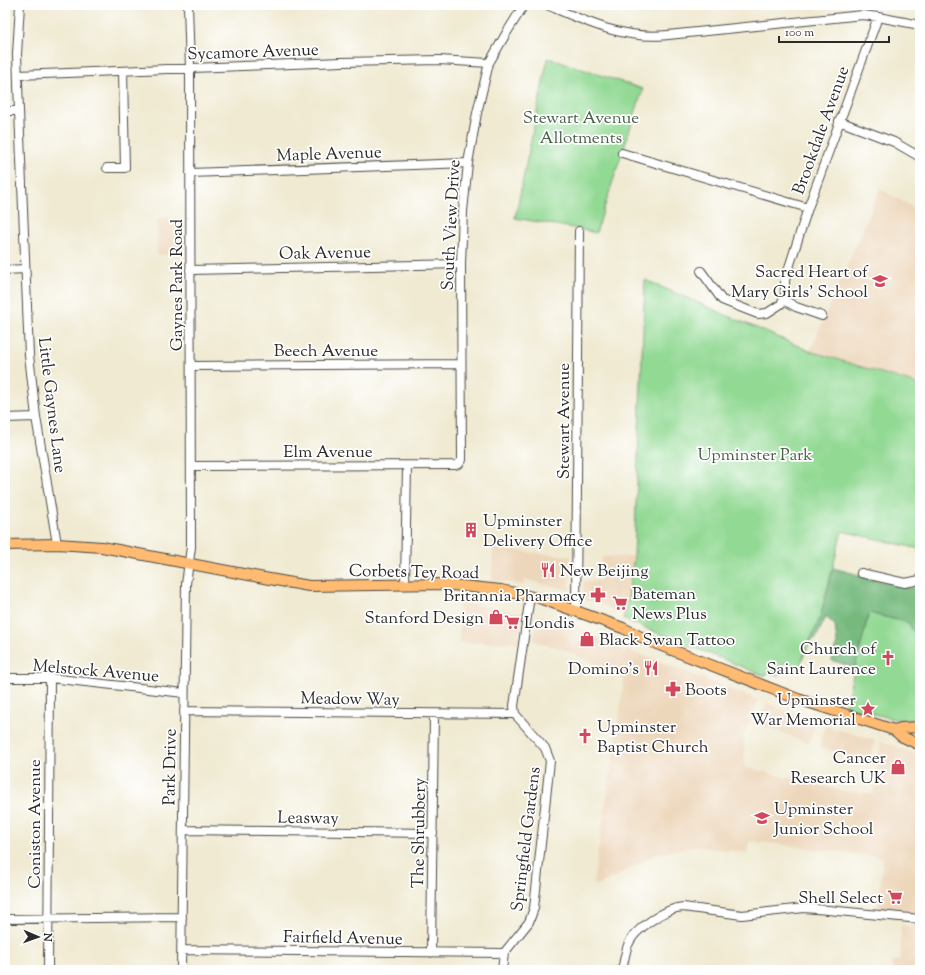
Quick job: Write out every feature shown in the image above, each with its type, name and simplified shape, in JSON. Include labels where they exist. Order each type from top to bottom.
[{"type":"main road","name":"Corbets Tey Road","points":[[5,545],[57,544],[102,547],[309,586],[442,584],[490,588],[530,596],[623,628],[649,641],[798,699],[896,731],[903,730],[920,734]]},
{"type":"main road","points":[[896,731],[901,728],[920,727]]},
{"type":"main road","name":"Corbets Tey Road","points":[[896,731],[901,736],[920,745]]},
{"type":"street","name":"Little Gaynes Lane","points":[[20,5],[18,75],[29,354],[36,417],[57,544]]},
{"type":"street","name":"Gaynes Park Road","points":[[188,5],[190,68],[191,366],[191,547],[188,564]]},
{"type":"street","name":"South View Drive","points":[[462,460],[461,264],[463,211],[468,163],[477,113],[489,63],[524,5]]},
{"type":"street","points":[[547,5],[578,19],[613,31],[644,36],[668,36],[851,16],[878,16],[920,25]]},
{"type":"street","name":"Brookdale Avenue","points":[[622,153],[808,208],[878,16]]},
{"type":"street","name":"Sycamore Avenue","points":[[18,75],[439,60],[489,63]]},
{"type":"street","points":[[107,168],[125,168],[123,71]]},
{"type":"street","points":[[5,111],[19,111]]},
{"type":"street","points":[[839,121],[894,142],[920,157]]},
{"type":"street","name":"Maple Avenue","points":[[190,173],[468,163]]},
{"type":"street","points":[[701,271],[722,300],[758,314],[767,313],[781,304],[784,300],[785,280],[808,208]]},
{"type":"street","name":"Stewart Avenue","points":[[576,611],[579,231]]},
{"type":"street","name":"Oak Avenue","points":[[190,270],[461,264]]},
{"type":"street","points":[[5,270],[25,269]]},
{"type":"street","points":[[784,300],[796,307],[822,316]]},
{"type":"street","name":"Beech Avenue","points":[[191,366],[461,364]]},
{"type":"street","points":[[5,418],[36,417]]},
{"type":"street","name":"Elm Avenue","points":[[191,466],[455,465],[459,464],[462,460]]},
{"type":"street","points":[[405,584],[407,466]]},
{"type":"street","name":"Park Drive","points":[[181,970],[184,693],[186,584],[188,564]]},
{"type":"street","points":[[861,573],[905,583],[920,580]]},
{"type":"street","points":[[514,714],[530,596]]},
{"type":"street","name":"Melstock Avenue","points":[[5,678],[50,678],[184,693]]},
{"type":"street","name":"Coniston Avenue","points":[[48,970],[50,678]]},
{"type":"street","name":"Meadow Way","points":[[184,711],[514,714]]},
{"type":"street","name":"The Shrubbery","points":[[431,953],[434,714]]},
{"type":"street","name":"Springfield Gardens","points":[[504,953],[529,922],[534,908],[550,761],[546,748],[514,714]]},
{"type":"street","name":"Leasway","points":[[183,830],[433,833]]},
{"type":"street","points":[[622,970],[628,945],[632,938],[651,921],[676,907],[742,915],[804,908],[920,920]]},
{"type":"street","points":[[5,919],[182,917]]},
{"type":"street","name":"Fairfield Avenue","points":[[182,950],[504,953]]},
{"type":"street","points":[[502,970],[504,953]]},
{"type":"shaded area","name":"Sacred Heart of Mary Girls' School","points":[[880,189],[920,211],[920,385],[810,351]]},
{"type":"shaded area","points":[[157,218],[180,218],[180,255],[157,255]]},
{"type":"shaded area","points":[[493,548],[571,556],[570,590],[525,580],[524,585],[492,580]]},
{"type":"shaded area","points":[[634,556],[624,616],[593,599],[591,602],[583,599],[583,581],[600,581],[602,557]]},
{"type":"shaded area","points":[[460,602],[523,613],[518,642],[459,643]]},
{"type":"shaded area","name":"Upminster Junior School","points":[[540,615],[577,627],[623,650],[625,653],[625,650],[651,658],[758,700],[744,736],[745,767],[850,793],[850,791],[873,794],[881,741],[920,756],[920,913],[878,908],[883,857],[750,841],[748,853],[695,846],[656,854],[599,885],[593,884],[624,679],[565,650],[533,641],[538,616]]},
{"type":"shaded area","points":[[767,703],[816,722],[809,743],[758,724]]},
{"type":"shaded area","points":[[825,726],[875,740],[869,762],[819,747]]},
{"type":"shaded area","points":[[901,925],[920,927],[920,970],[893,970],[891,962],[900,960]]},
{"type":"green space","name":"Stewart Avenue Allotments","points":[[548,58],[643,89],[596,233],[515,218]]},
{"type":"green space","name":"Upminster Park","points":[[645,280],[810,351],[920,385],[920,549],[842,531],[820,618],[799,667],[784,662],[778,676],[768,672],[765,676],[623,619],[627,605],[634,556]]},
{"type":"green space","points":[[833,568],[908,588],[920,587],[920,632],[912,630],[909,623],[869,613],[855,668],[831,660],[837,643],[835,625],[826,617],[816,638],[810,641],[820,618]]},
{"type":"green space","points":[[869,613],[909,623],[912,630],[920,632],[920,721],[894,719],[870,713],[870,709],[866,708],[864,711],[845,706]]},
{"type":"place","name":"Sacred Heart of Mary Girls' School","points":[[880,281]]},
{"type":"place","name":"Upminster Delivery Office","points":[[471,530]]},
{"type":"place","name":"New Beijing","points":[[548,570]]},
{"type":"place","name":"Britannia Pharmacy","points":[[598,595]]},
{"type":"place","name":"Bateman News Plus","points":[[620,603]]},
{"type":"place","name":"Stanford Design","points":[[496,617]]},
{"type":"place","name":"Londis","points":[[512,622]]},
{"type":"place","name":"Black Swan Tattoo","points":[[587,639]]},
{"type":"place","name":"Church of Saint Laurence","points":[[888,658]]},
{"type":"place","name":"Domino's","points":[[651,668]]},
{"type":"place","name":"Boots","points":[[673,689]]},
{"type":"place","name":"Upminster War Memorial","points":[[868,709]]},
{"type":"place","name":"Upminster Baptist Church","points":[[585,736]]},
{"type":"place","name":"Cancer Research UK","points":[[898,767]]},
{"type":"place","name":"Upminster Junior School","points":[[762,818]]},
{"type":"place","name":"Shell Select","points":[[895,897]]}]
